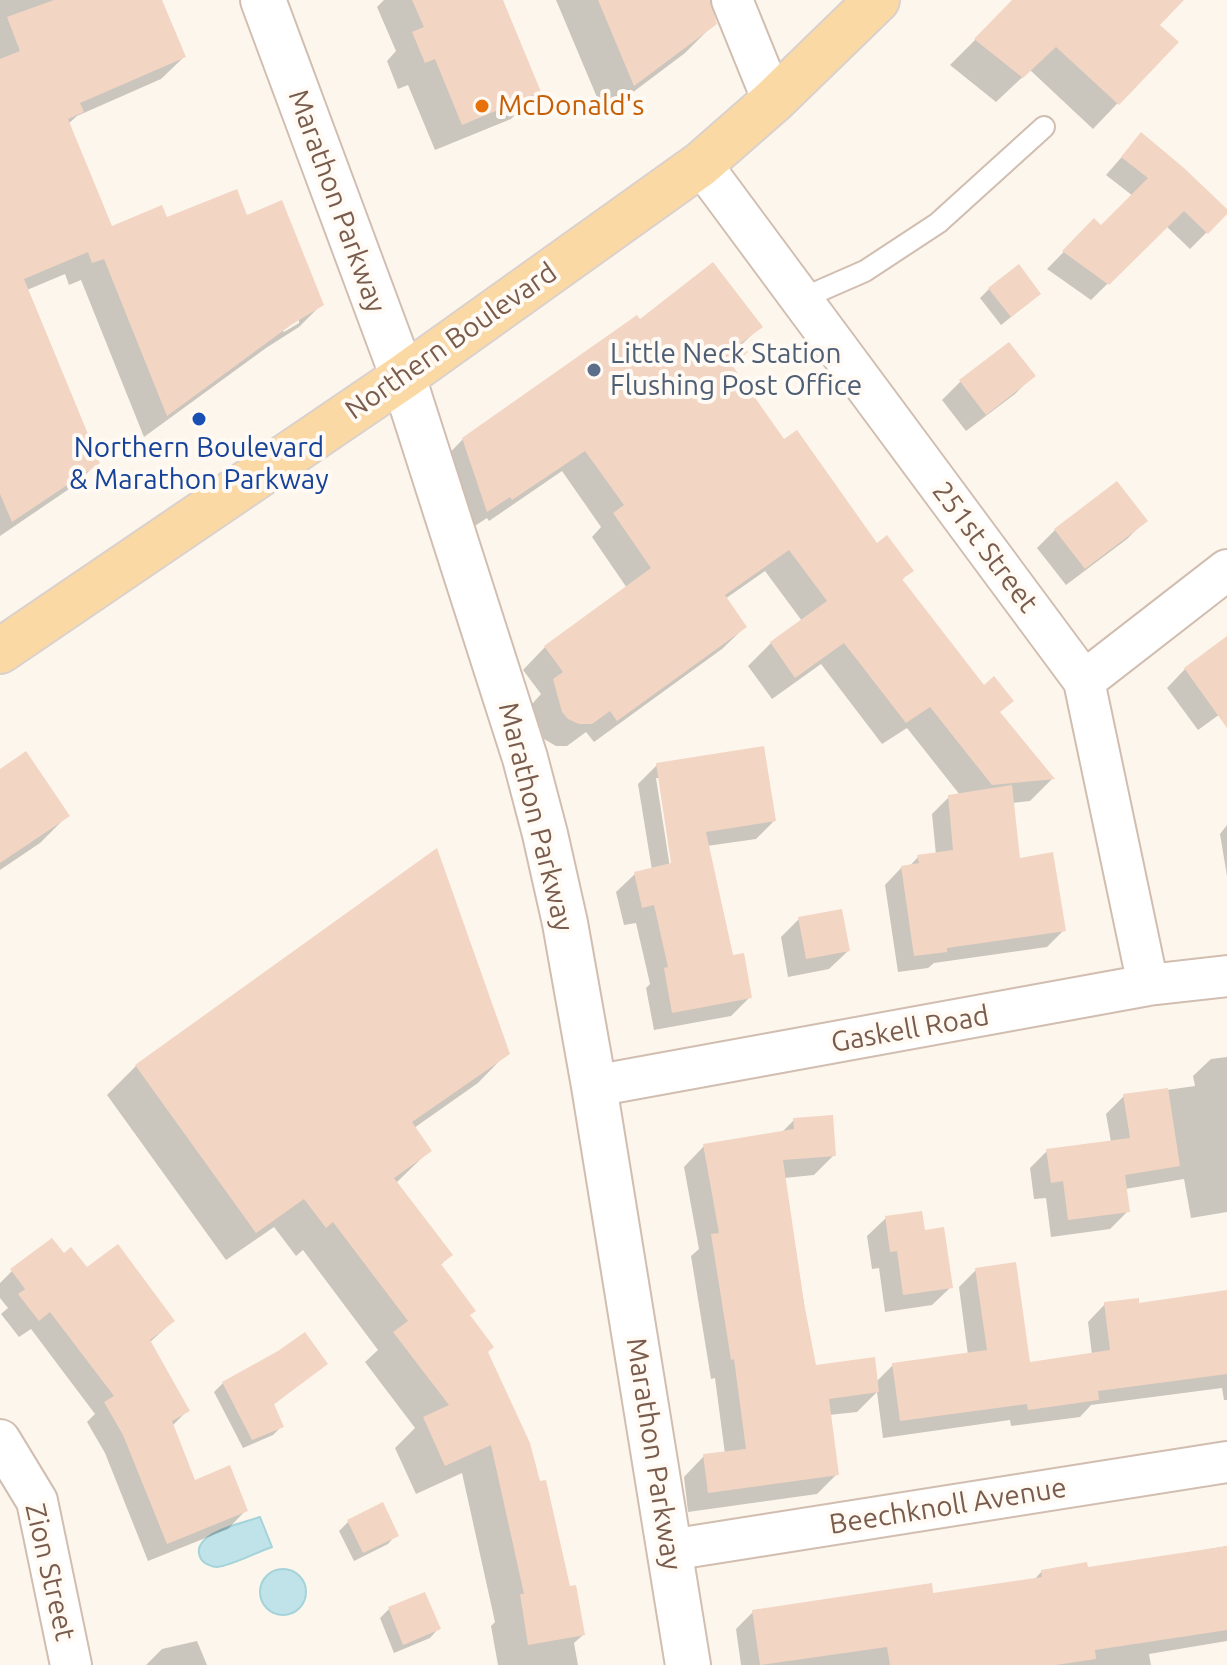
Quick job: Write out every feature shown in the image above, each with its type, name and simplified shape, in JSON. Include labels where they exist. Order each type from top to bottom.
[{"type":"main road","name":"Northern Boulevard","points":[[0,651],[403,377],[701,164],[773,101],[877,0]]},
{"type":"street","name":"Marathon Parkway","points":[[263,0],[403,377],[525,758],[565,923],[688,1665]]},
{"type":"street","points":[[732,0],[773,101]]},
{"type":"street","name":"251st Street","points":[[701,164],[1084,681],[1148,985]]},
{"type":"street","points":[[1084,681],[1227,570]]},
{"type":"street","name":"Gaskell Road","points":[[594,1086],[1148,985],[1227,976]]},
{"type":"street","name":"Zion Street","points":[[0,1440],[37,1501],[71,1665]]},
{"type":"street","name":"Beechknoll Avenue","points":[[670,1550],[1227,1462]]},
{"type":"lane","points":[[801,299],[865,271],[938,223],[1044,127]]},
{"type":"water","points":[[260,1517],[272,1547],[223,1566],[211,1566],[201,1559],[199,1550],[209,1536]]},
{"type":"water","points":[[283,1569],[299,1576],[306,1592],[299,1608],[283,1615],[267,1608],[260,1592],[267,1576]]},
{"type":"building","points":[[54,0],[162,0],[186,57],[80,103],[84,112],[68,119],[112,226],[162,205],[167,217],[237,189],[247,215],[282,200],[324,305],[291,325],[167,416],[104,259],[92,263],[88,252],[24,279],[100,463],[12,522],[0,494],[0,59],[20,51],[7,17]]},
{"type":"building","points":[[412,0],[503,0],[541,92],[462,125],[435,59],[425,63],[412,32],[424,27]]},
{"type":"building","points":[[598,0],[710,0],[717,24],[634,86]]},
{"type":"building","points":[[1012,0],[1184,0],[1160,25],[1179,42],[1119,105],[1056,47],[1023,78],[974,39]]},
{"type":"building","points":[[1141,132],[1227,209],[1227,214],[1208,234],[1184,211],[1109,285],[1062,251],[1094,218],[1101,225],[1148,178],[1121,157]]},
{"type":"building","points":[[713,262],[763,327],[741,343],[748,352],[732,365],[784,439],[797,430],[877,543],[887,535],[914,571],[902,579],[984,685],[994,676],[1014,701],[1000,712],[1055,779],[992,785],[930,707],[906,723],[844,643],[795,678],[770,642],[827,601],[789,550],[725,595],[747,627],[617,721],[610,711],[592,724],[579,724],[562,712],[553,679],[563,672],[544,646],[651,568],[613,513],[624,505],[585,451],[512,500],[510,497],[487,512],[462,438],[637,315],[640,319]]},
{"type":"building","points":[[1019,264],[1041,294],[1011,317],[988,288]]},
{"type":"building","points":[[1009,342],[1036,376],[986,415],[959,380]]},
{"type":"building","points":[[1117,481],[1148,521],[1085,569],[1054,529]]},
{"type":"building","points":[[1227,636],[1227,728],[1184,668]]},
{"type":"building","points":[[764,746],[776,821],[706,832],[733,955],[744,953],[752,998],[672,1013],[664,968],[668,967],[654,905],[642,908],[634,872],[671,863],[656,763]]},
{"type":"building","points":[[26,751],[70,816],[0,863],[0,769]]},
{"type":"building","points":[[1012,785],[1020,858],[1053,852],[1066,931],[947,948],[947,952],[914,956],[901,866],[919,863],[917,855],[953,850],[948,795]]},
{"type":"building","points":[[437,848],[510,1054],[412,1122],[432,1151],[394,1178],[453,1255],[441,1264],[476,1311],[470,1315],[494,1347],[488,1352],[530,1443],[540,1481],[546,1480],[570,1586],[576,1585],[585,1635],[528,1645],[520,1594],[524,1594],[491,1445],[445,1466],[423,1417],[449,1405],[393,1332],[408,1321],[333,1222],[326,1228],[304,1199],[256,1233],[135,1065]]},
{"type":"building","points":[[842,909],[850,951],[806,959],[798,917]]},
{"type":"building","points":[[1168,1088],[1180,1166],[1125,1175],[1130,1212],[1068,1220],[1063,1181],[1051,1183],[1046,1149],[1130,1138],[1123,1094]]},
{"type":"building","points":[[833,1115],[836,1156],[783,1160],[804,1303],[816,1365],[875,1357],[879,1392],[829,1399],[839,1475],[708,1493],[703,1454],[746,1449],[734,1359],[731,1360],[711,1234],[719,1233],[703,1144],[794,1129],[793,1118]]},
{"type":"building","points":[[922,1211],[925,1230],[944,1227],[953,1288],[903,1295],[897,1251],[890,1252],[885,1216]]},
{"type":"building","points":[[52,1238],[64,1253],[71,1247],[87,1267],[118,1244],[175,1321],[150,1340],[190,1411],[172,1421],[195,1480],[230,1465],[248,1511],[167,1544],[123,1435],[104,1402],[114,1396],[50,1312],[39,1321],[18,1294],[25,1289],[10,1269]]},
{"type":"building","points":[[1016,1262],[1030,1362],[1110,1350],[1104,1302],[1139,1298],[1139,1303],[1227,1290],[1227,1374],[1098,1391],[1099,1400],[1028,1410],[1027,1404],[900,1421],[892,1363],[987,1350],[975,1268]]},
{"type":"building","points":[[305,1332],[328,1364],[274,1404],[284,1427],[252,1440],[222,1382]]},
{"type":"building","points":[[383,1502],[399,1536],[363,1553],[347,1520]]},
{"type":"building","points":[[1227,1546],[1227,1630],[1095,1650],[1096,1659],[1056,1665],[890,1665],[887,1647],[760,1665],[752,1610],[932,1583],[933,1593],[1042,1577],[1041,1570],[1087,1562],[1088,1567]]},
{"type":"building","points":[[425,1592],[441,1629],[403,1645],[388,1607]]},
{"type":"place","name":"McDonald's","points":[[482,106]]},
{"type":"place","name":"Little Neck Station Flushing Post Office","points":[[594,370]]},
{"type":"place","name":"Northern Boulevard & Marathon Parkway","points":[[199,419]]}]
